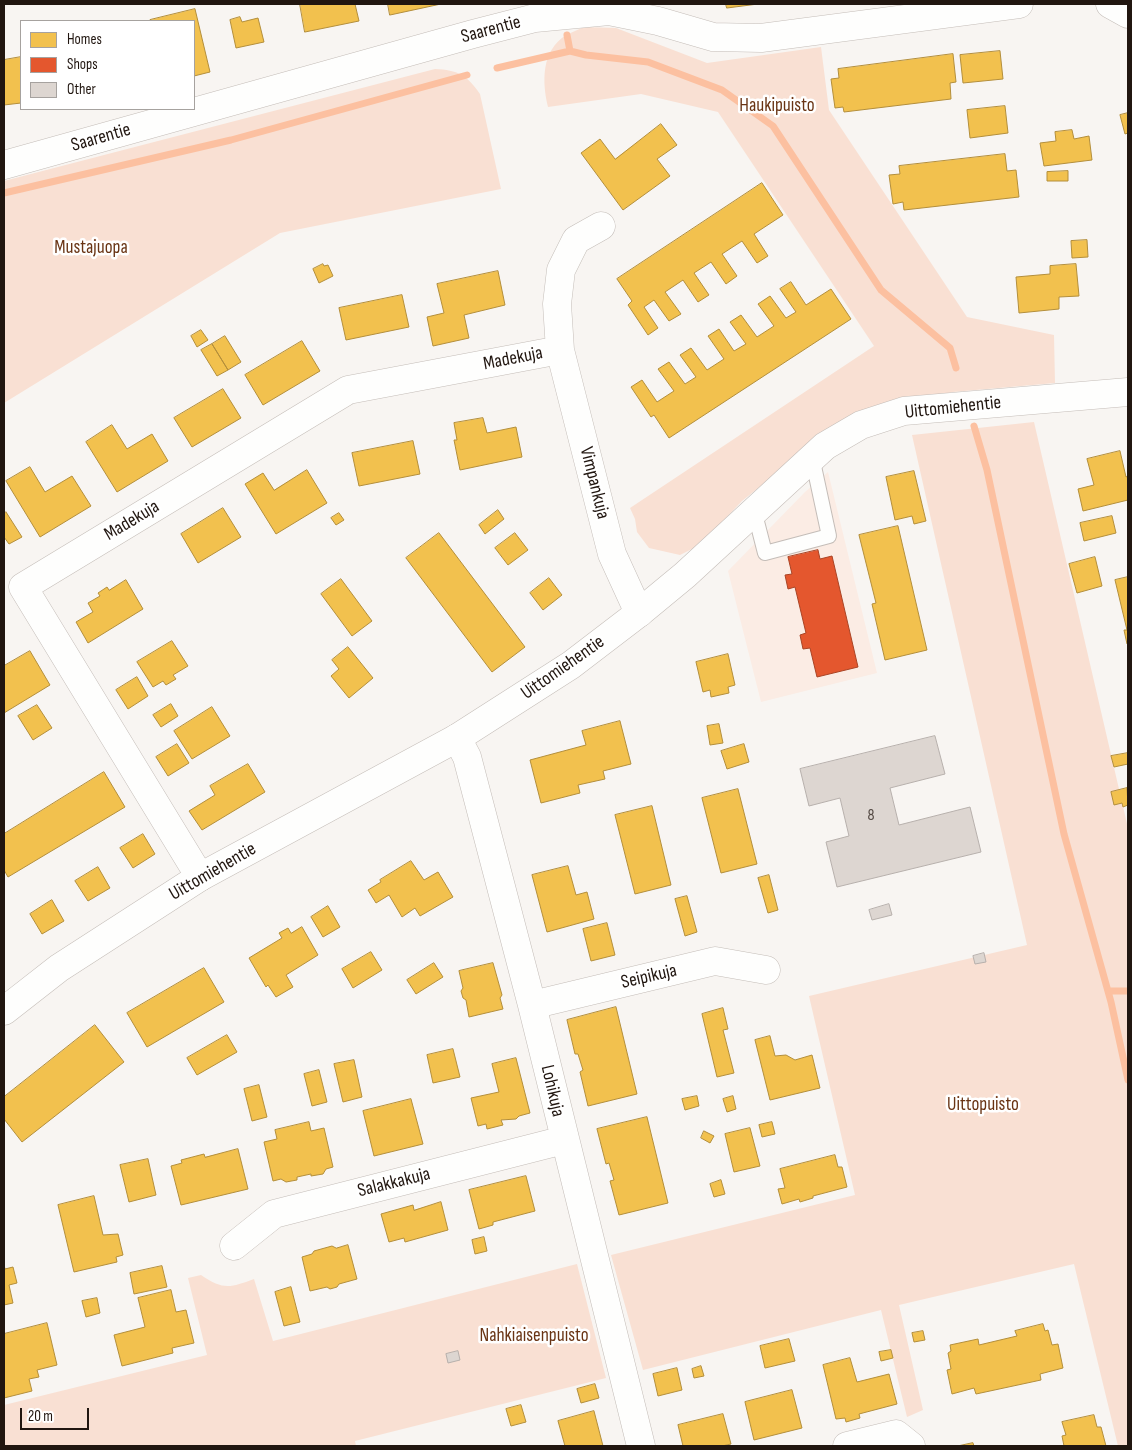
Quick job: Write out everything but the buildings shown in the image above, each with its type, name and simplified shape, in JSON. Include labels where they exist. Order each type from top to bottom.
[{"type":"street","name":"Saarentie","points":[[4,165],[534,18],[609,11],[658,21],[713,37],[761,38],[1019,4]]},
{"type":"street","points":[[1110,4],[1128,14]]},
{"type":"street","name":"Vimpankuja","points":[[601,226],[576,240],[561,270],[557,304],[560,350],[612,554],[639,613]]},
{"type":"street","name":"Madekuja","points":[[200,877],[23,587],[348,390],[560,350]]},
{"type":"street","name":"Uittomiehentie","points":[[4,1011],[59,968],[200,877],[457,738],[571,665],[639,613],[684,575],[825,446],[861,425],[904,411],[1128,392]]},
{"type":"street","name":"Lohikuja","points":[[457,738],[467,757],[532,1005],[641,1446]]},
{"type":"street","name":"Seipikuja","points":[[532,1005],[715,961],[766,970]]},
{"type":"street","name":"Salakkakuja","points":[[234,1246],[274,1214],[564,1140]]},
{"type":"street","points":[[847,1446],[896,1434],[911,1446]]},
{"type":"lane","points":[[754,510],[765,553],[829,536],[812,457]]},
{"type":"shaded area","points":[[828,472],[877,673],[761,702],[728,571],[805,492]]},
{"type":"green space","name":"Haukipuisto","points":[[584,27],[616,28],[707,63],[821,47],[829,110],[967,317],[1054,335],[1055,383],[953,392],[884,405],[824,435],[742,501],[700,545],[680,555],[649,548],[637,532],[635,519],[630,508],[874,346],[718,112],[641,94],[548,107],[544,77],[545,68],[552,49],[566,35]]},
{"type":"green space","name":"Mustajuopa","points":[[435,69],[456,72],[471,82],[480,94],[501,189],[280,233],[4,403],[4,181]]},
{"type":"green space","name":"Uittopuisto","points":[[1034,422],[1128,828],[1128,1446],[1118,1446],[1074,1264],[899,1305],[923,1410],[907,1417],[881,1310],[643,1370],[611,1255],[855,1195],[809,996],[1027,945],[912,435]]},
{"type":"green space","name":"Nahkiaisenpuisto","points":[[577,1264],[606,1378],[355,1441],[356,1446],[4,1446],[4,1405],[207,1355],[188,1278],[201,1275],[215,1283],[227,1286],[254,1279],[273,1341]]},
{"type":"waterway","points":[[567,35],[570,51],[586,55],[648,62],[722,90],[773,126],[881,290],[950,348],[956,368]]},
{"type":"waterway","points":[[497,68],[570,51]]},
{"type":"waterway","name":"Mustajuopa","points":[[4,193],[231,140],[467,75]]},
{"type":"waterway","points":[[974,426],[987,470],[1064,834],[1111,1002],[1128,1080]]},
{"type":"waterway","points":[[1108,991],[1128,991]]}]
